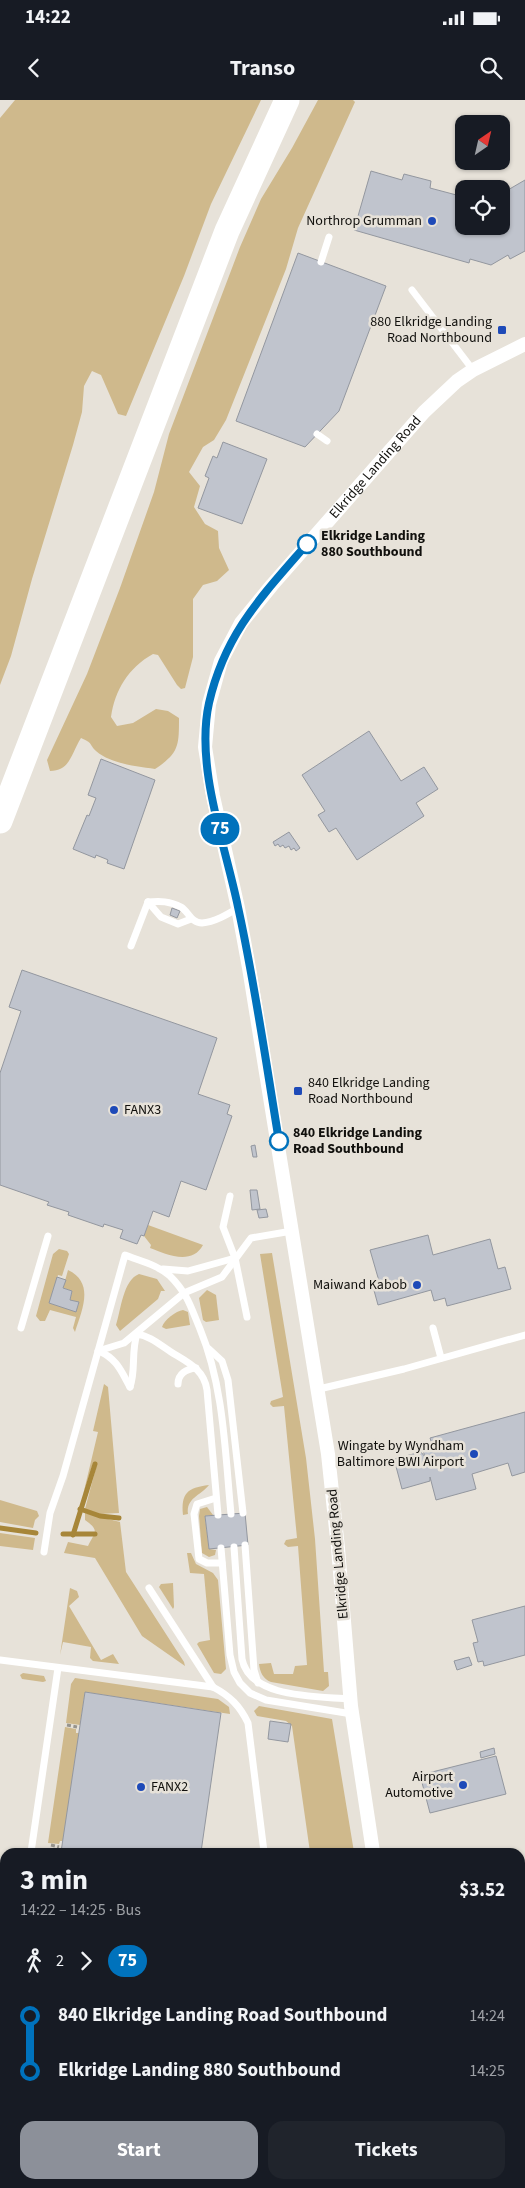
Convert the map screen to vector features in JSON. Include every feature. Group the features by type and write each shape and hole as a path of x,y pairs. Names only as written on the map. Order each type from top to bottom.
{"highway":[{"path":"0,821 227,231 286,100"}],"street":[{"name":"Elkridge Landing Road","path":"372,1848 350,1699 335,1511 319,1389 238,908 213,796 205,747 209,704 222,661 241,623 272,585 424,412 457,381 473,370 525,344"}],"lane":[{"path":"321,262 329,237"},
{"path":"412,290 473,370"},
{"path":"317,434 327,441"},
{"path":"148,902 165,901 183,908 191,919 201,923 220,918 238,908"},
{"path":"148,902 161,917 178,924 191,919"},
{"path":"131,946 148,902"},
{"path":"230,1196 223,1227 235,1258 248,1317"},
{"path":"98,1351 111,1349 137,1334 184,1293 222,1277 251,1238 292,1230"},
{"path":"21,1328 48,1236"},
{"path":"44,1552 50,1513 125,1256 160,1269 188,1271 235,1258"},
{"path":"160,1269 184,1293 194,1311 209,1350 218,1384 231,1514"},
{"path":"433,1328 441,1358"},
{"path":"98,1351 108,1355 119,1366 130,1387 133,1376 133,1345 137,1334"},
{"path":"137,1334 150,1338 196,1368 207,1385 218,1515"},
{"path":"319,1389 525,1335"},
{"path":"209,1350 222,1361 228,1380 243,1513"},
{"path":"178,1384 180,1375 184,1371 196,1368"},
{"path":"216,1498 203,1500 197,1504 194,1514 199,1559 207,1563 222,1563"},
{"path":"246,1546 254,1670 258,1683"},
{"path":"234,1547 242,1659 245,1670 258,1683 275,1690 350,1699"},
{"path":"221,1548 230,1655 234,1672 240,1683 250,1693 266,1700 352,1714"},
{"path":"149,1588 213,1688"},
{"path":"0,1660 213,1688 226,1694 241,1709 248,1723 264,1848"},
{"path":"32,1848 58,1668"}],"path":[{"path":"67,1725 77,1727"},
{"path":"51,1845 58,1847"}],"shaded area":[{"path":"15,100 261,100 211,204 184,276 126,416 118,414 101,375 92,371 84,386 82,412 73,445 32,579 11,656 0,685 0,118"},
{"path":"318,100 353,100 355,102 298,228 286,269 226,420 214,440 203,447 189,472 200,486 194,507 205,524 218,531 219,548 229,570 217,581 203,585 193,599 193,657 185,688 181,689 177,685 158,655 153,654 136,666 130,673 119,689 113,707 111,717 117,726 133,723 156,709 168,711 179,718 179,736 176,748 169,758 155,769 124,764 109,759 96,751 89,742 81,738 66,765 57,770 50,771 47,760 87,674 120,588 154,492 169,434 240,247 261,199"},
{"path":"148,1225 203,1245 192,1255 185,1257 163,1253 150,1248 151,1245 144,1236"},
{"path":"59,1249 67,1251 69,1254 62,1276 58,1275 49,1303 76,1311 79,1303 70,1300 72,1291 63,1288 68,1270 76,1275 84,1290 84,1298 75,1332 73,1328 76,1317 50,1310 45,1321 40,1321 36,1316 53,1254"},
{"path":"272,1253 306,1458 315,1539 324,1672 328,1672 329,1686 323,1691 271,1682 262,1675 259,1664 271,1663 274,1674 293,1674 295,1666 307,1665 298,1546 288,1547 284,1544 286,1540 297,1538 284,1406 273,1407 270,1404 271,1401 283,1397 260,1254"},
{"path":"139,1274 157,1279 165,1291 161,1291 158,1299 120,1331 116,1325 123,1296 129,1282"},
{"path":"207,1290 216,1295 219,1320 206,1322 203,1320 199,1298"},
{"path":"183,1310 188,1312 190,1325 166,1329 162,1327 171,1316"},
{"path":"104,1384 108,1387 119,1513 99,1514 85,1509 97,1464 93,1463 83,1495 98,1432 93,1431"},
{"path":"209,1485 191,1501 188,1514 183,1515 183,1501 187,1493 195,1488"},
{"path":"0,1500 37,1511 39,1516 35,1520 33,1528 0,1522"},
{"path":"207,1507 213,1515 205,1516 209,1549 216,1550 215,1555 209,1557 202,1553 199,1516 200,1509"},
{"path":"85,1513 120,1522 126,1572 185,1666 142,1636 95,1558 64,1553 68,1542 88,1546 95,1530 85,1520"},
{"path":"0,1533 35,1538 33,1550 0,1546"},
{"path":"187,1553 191,1553 196,1564 213,1573 218,1580 226,1669 221,1674 214,1673 197,1644 210,1640 204,1574 190,1573"},
{"path":"173,1583 173,1609 159,1587 161,1584"},
{"path":"70,1588 77,1591 79,1597 69,1606 101,1660 113,1654 119,1664 93,1661 90,1658 91,1647 63,1642 60,1655"},
{"path":"23,1673 44,1676 46,1681 22,1679 20,1675"},
{"path":"75,1678 218,1699 229,1707 230,1714 85,1692 80,1725 66,1723 71,1684"},
{"path":"259,1706 332,1719 353,1848 309,1848 292,1726 286,1721 257,1716 254,1711"},
{"path":"65,1727 76,1729 76,1733 79,1733 63,1841 60,1841 59,1844 48,1843"}],"building":[{"path":"371,171 402,180 404,174 431,181 430,188 455,195 455,235 510,235 510,189 525,180 525,251 510,259 508,255 491,265 470,259 469,263 354,230"},
{"path":"298,253 386,286 339,411 305,447 236,421"},
{"path":"223,442 267,459 242,524 198,508 209,478 205,476 213,456 217,458"},
{"path":"369,731 401,781 424,767 438,789 416,803 424,816 357,860 336,828 329,832 318,815 325,811 302,775"},
{"path":"101,759 155,780 124,869 107,863 108,860 96,855 95,858 73,849 96,798 88,795"},
{"path":"289,832 300,848 296,851 294,848 291,850 289,846 285,848 283,845 280,847 278,844 275,846 273,842"},
{"path":"172,908 180,911 177,918 170,915"},
{"name":"FANX3","path":"22,970 217,1038 198,1094 230,1105 227,1114 232,1116 206,1190 181,1181 169,1217 153,1211 144,1236 141,1235 137,1244 120,1238 123,1230 104,1224 103,1227 68,1215 69,1212 47,1205 49,1202 0,1185 0,1073 21,1011 9,1007"},
{"path":"255,1145 257,1157 253,1157 251,1146"},
{"path":"250,1190 257,1190 260,1209 252,1210"},
{"path":"266,1209 268,1217 259,1218 257,1210"},
{"path":"428,1235 433,1255 490,1239 498,1269 505,1267 511,1289 447,1306 445,1298 434,1301 431,1290 378,1305 372,1283 379,1281 370,1250"},
{"path":"57,1277 66,1280 63,1288 72,1291 70,1300 79,1302 76,1312 49,1303"},
{"name":"Wingate by Wyndham Baltimore BWI Airport","path":"525,1412 525,1472 512,1476 508,1463 472,1474 476,1489 436,1500 430,1477 430,1481 402,1489 394,1459 421,1452 425,1457 422,1447 432,1444 430,1438"},
{"path":"245,1513 248,1545 209,1549 205,1516"},
{"path":"525,1606 525,1655 484,1666 483,1661 478,1662 473,1643 478,1642 472,1620"},
{"path":"469,1657 472,1665 457,1670 454,1661"},
{"name":"FANX2","path":"85,1692 221,1713 202,1848 62,1848"},
{"path":"270,1721 291,1724 288,1742 268,1739"},
{"path":"494,1748 495,1754 481,1758 480,1752"},
{"name":"Airport Automotive","path":"496,1756 506,1794 430,1813 420,1775"}],"waterway":[{"path":"73,1535 95,1464"},
{"path":"80,1509 100,1516 119,1518"},
{"path":"0,1528 36,1533"},
{"path":"63,1534 95,1534"}],"bus line":[{"name":"75","path":"279,1141 253,987 238,908 213,796 205,747 209,704 222,661 241,623 307,544"}],"place":[{"name":"Northrop Grumman","path":"432,221"},
{"name":"880 Elkridge Landing Road Northbound","path":"502,330"},
{"name":"Elkridge Landing 880 Southbound","path":"307,544"},
{"name":"840 Elkridge Landing Road Northbound","path":"298,1091"},
{"name":"FANX3","path":"114,1110"},
{"name":"840 Elkridge Landing Road Southbound","path":"279,1141"},
{"name":"Maiwand Kabob","path":"417,1285"},
{"name":"Wingate by Wyndham Baltimore BWI Airport","path":"474,1454"},
{"name":"Airport Automotive","path":"463,1785"},
{"name":"FANX2","path":"141,1787"}]}
